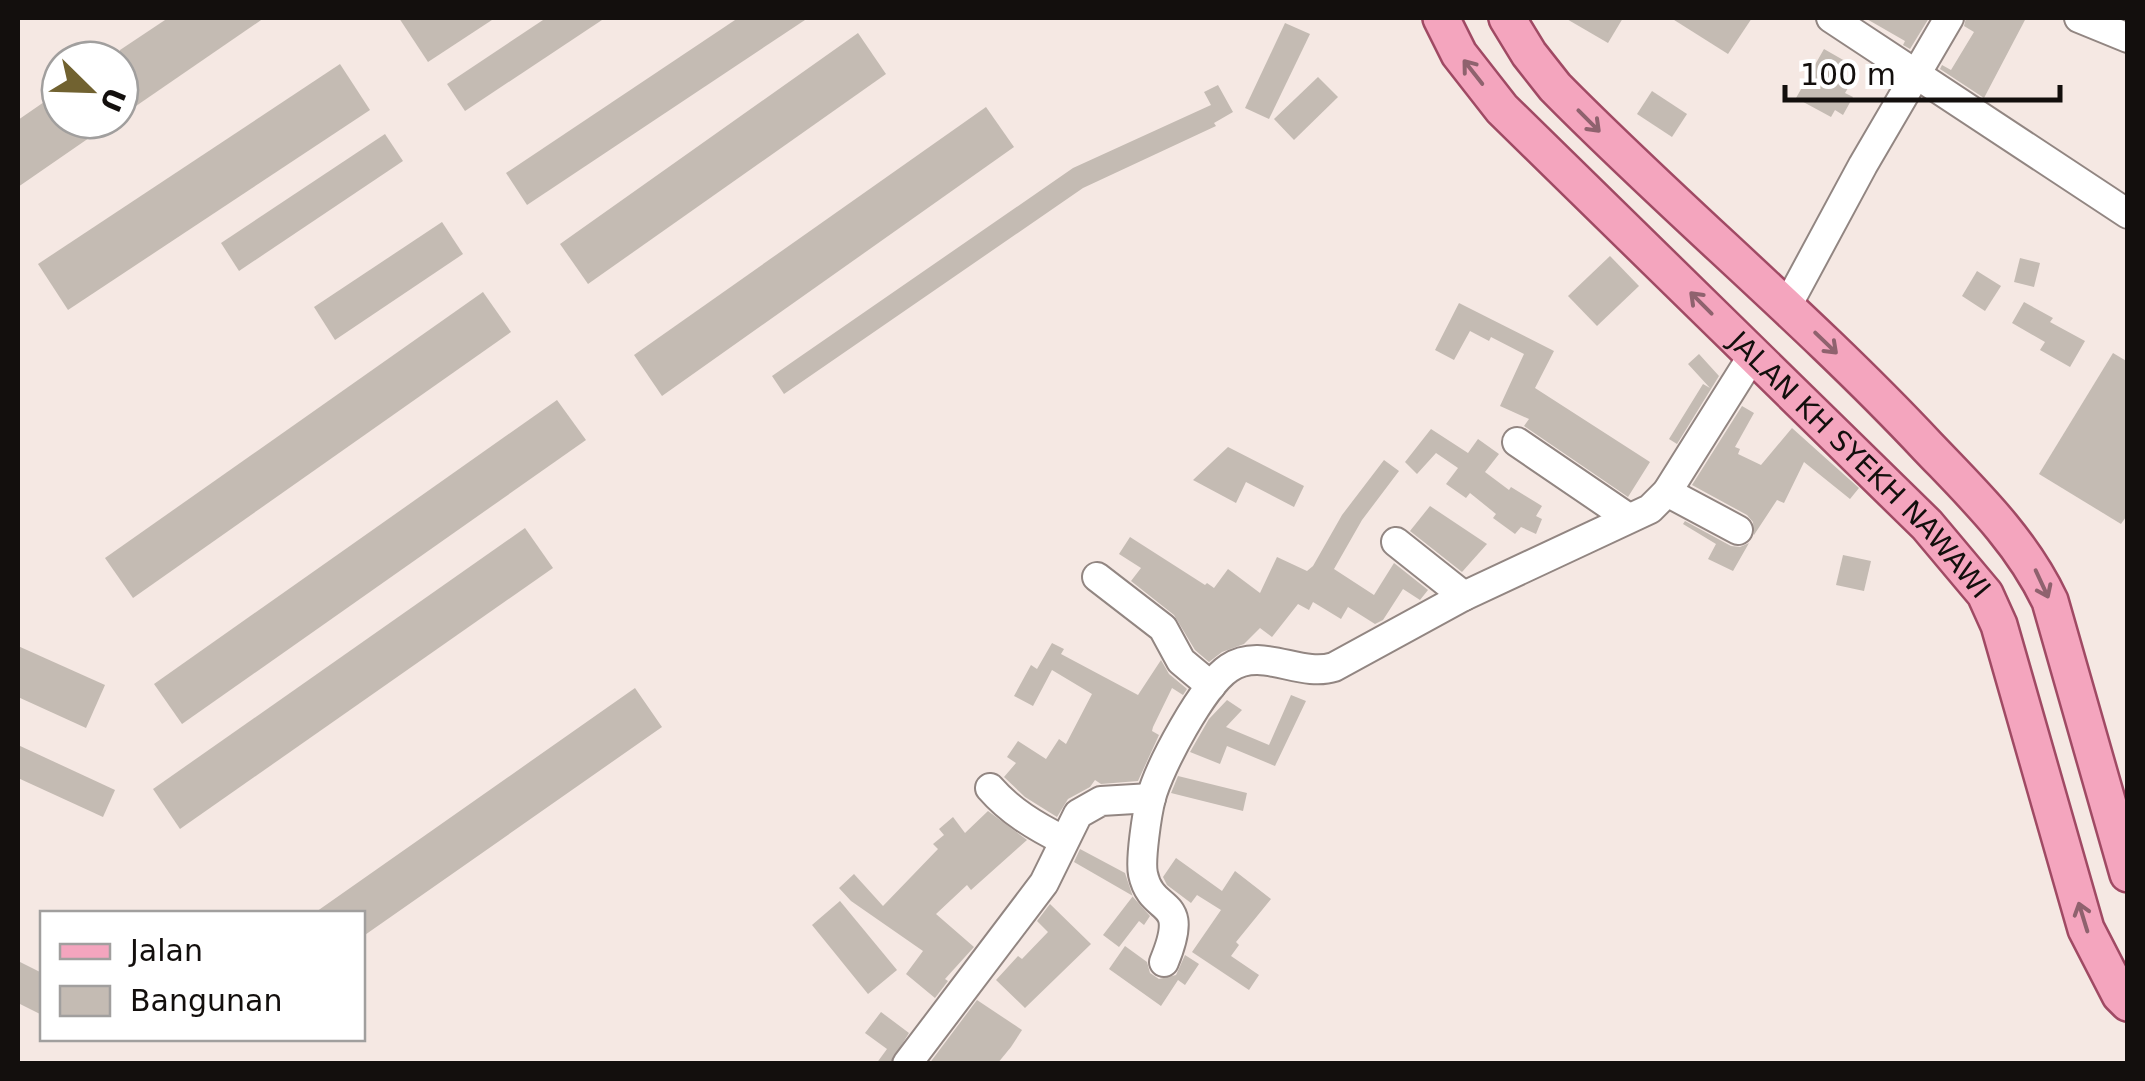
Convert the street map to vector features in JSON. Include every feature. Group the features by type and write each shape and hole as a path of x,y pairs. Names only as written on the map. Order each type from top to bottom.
{"main road":[{"name":"JALAN KH SYEKH NAWAWI","path":"1441,18 1458,54 1502,108 1927,525 1985,594 1999,625 2086,929 2125,996"},
{"name":"JALAN KH SYEKH NAWAWI","path":"1507,18 1555,87 1882,397 2010,534 2034,567 2050,601 2128,874"}],"street":[{"path":"1831,18 2128,214"},
{"path":"1787,306 1949,18"},
{"path":"2079,18 2128,38"},
{"path":"1164,962 1174,938 1174,921 1142,872 1151,798 1211,686 1230,667 1250,660 1320,671 1334,666 1464,596 1650,509 1667,492 1753,355"},
{"path":"1517,442 1627,517"},
{"path":"1667,492 1738,530"},
{"path":"1396,542 1464,596"},
{"path":"1096,577 1163,628 1180,661 1211,686"},
{"path":"990,788 1019,814 1063,840"},
{"path":"907,1064 1044,883 1078,814 1102,800 1151,798"}],"building":[{"path":"168,18 264,18 140,103 140,40 135,40"},
{"path":"399,18 495,18 428,62"},
{"path":"546,18 605,18 465,111 447,84"},
{"path":"738,18 808,18 527,205 506,173"},
{"path":"1565,18 1623,18 1608,43"},
{"path":"1671,18 1752,18 1728,54"},
{"path":"1865,18 1929,18 1910,49 1903,45 1905,41"},
{"path":"1966,18 2026,18 1984,98 1940,69 1942,65 1951,70 1974,32 1964,26"},
{"path":"1285,23 1310,34 1269,119 1245,108"},
{"path":"858,33 886,74 588,284 560,244"},
{"path":"1824,49 1845,61 1837,75 1851,83 1845,93 1853,97 1843,115 1835,110 1831,117 1796,98"},
{"path":"340,64 370,110 68,310 38,264"},
{"path":"1318,77 1338,97 1294,140 1274,119"},
{"path":"1218,85 1233,112 1214,123 1216,126 1083,188 784,394 772,376 1073,168 1211,105 1204,92"},
{"path":"1652,91 1687,114 1672,137 1637,114"},
{"path":"40,105 40,140 86,140 18,187 18,120"},
{"path":"986,107 1014,147 662,396 634,355"},
{"path":"385,134 403,161 239,271 221,243"},
{"path":"442,222 463,254 335,340 314,307"},
{"path":"1610,256 1639,286 1597,326 1568,296"},
{"path":"2020,258 2040,263 2034,287 2014,282"},
{"path":"1977,271 2001,286 1985,311 1962,296"},
{"path":"483,292 511,332 133,598 105,558"},
{"path":"2024,302 2085,341 2070,367 2040,350 2045,342 2012,323"},
{"path":"1459,303 1554,351 1535,388 1650,462 1628,497 1524,426 1529,419 1500,406 1524,354 1470,331 1454,360 1435,350"},
{"path":"2113,353 2128,362 2128,514 2121,524 2039,474"},
{"path":"1699,354 1719,376 1677,444 1669,439 1703,384 1710,388 1688,364"},
{"path":"557,400 586,440 182,724 154,684"},
{"path":"1742,406 1754,413 1735,447 1740,449 1738,454 1761,465 1792,428 1859,488 1850,499 1804,462 1784,503 1777,500 1754,535 1753,522 1747,515 1692,485"},
{"path":"1431,429 1468,453 1478,439 1499,454 1485,472 1509,490 1511,487 1542,506 1536,516 1542,519 1536,534 1521,527 1515,534 1470,493 1466,498 1446,484 1458,468 1436,453 1417,474 1405,462"},
{"path":"1228,447 1304,486 1294,507 1246,482 1236,503 1193,480"},
{"path":"1384,460 1399,471 1362,520 1334,569 1374,595 1394,563 1428,590 1420,600 1403,589 1383,620 1375,624 1348,607 1341,619 1313,602 1309,610 1298,604 1272,637 1260,628 1244,644 1209,662 1195,650 1174,615 1131,581 1141,568 1119,554 1130,537 1205,585 1214,588 1228,569 1260,593 1277,557 1307,571 1313,566 1342,515"},
{"path":"1430,506 1487,544 1462,572 1410,531"},
{"path":"1685,521 1731,546 1749,543 1733,571 1708,559 1716,544 1683,524"},
{"path":"525,528 553,568 180,829 153,789"},
{"path":"1843,555 1871,561 1864,591 1836,585"},
{"path":"1052,643 1064,649 1061,654 1138,695 1161,660 1169,674 1187,689 1183,695 1172,688 1153,727 1152,731 1159,735 1138,781 1101,784 1095,780 1068,799 1057,817 1025,797 1004,777 1016,763 1007,757 1018,741 1046,759 1059,739 1066,744 1092,694 1052,670 1033,706 1014,696 1031,665 1037,669"},
{"path":"18,646 105,685 86,728 18,697"},
{"path":"635,688 662,727 365,935 365,911 317,911"},
{"path":"1291,695 1306,701 1275,766 1227,746 1220,764 1190,752 1209,719 1227,700 1242,710 1226,727 1269,745"},
{"path":"18,745 115,790 103,817 18,778"},
{"path":"1178,776 1247,793 1243,811 1171,793"},
{"path":"988,811 1027,840 971,890 967,885 936,914 974,947 945,979 948,981 935,998 906,974 923,951 851,901 839,888 854,874 883,906 938,849 933,844 944,835 939,829 953,817 965,833"},
{"path":"1080,849 1125,873 1133,896 1074,862"},
{"path":"1176,858 1222,891 1235,871 1271,899 1236,942 1239,945 1231,956 1259,975 1249,990 1192,952 1221,910 1197,895 1191,903 1167,885 1163,877"},
{"path":"1133,896 1150,916 1144,925 1139,921 1119,947 1103,935"},
{"path":"840,901 897,970 868,994 812,925"},
{"path":"1050,904 1091,944 1025,1008 996,980 1048,932 1037,921"},
{"path":"1125,946 1147,962 1150,973 1159,979 1176,975 1185,955 1199,964 1185,985 1178,980 1161,1006 1109,969"},
{"path":"18,961 40,972 40,1014 18,1003"},
{"path":"977,1000 1022,1030 1011,1047 997,1064 929,1064"},
{"path":"881,1012 909,1033 890,1064 876,1064 887,1049 865,1033"}]}
